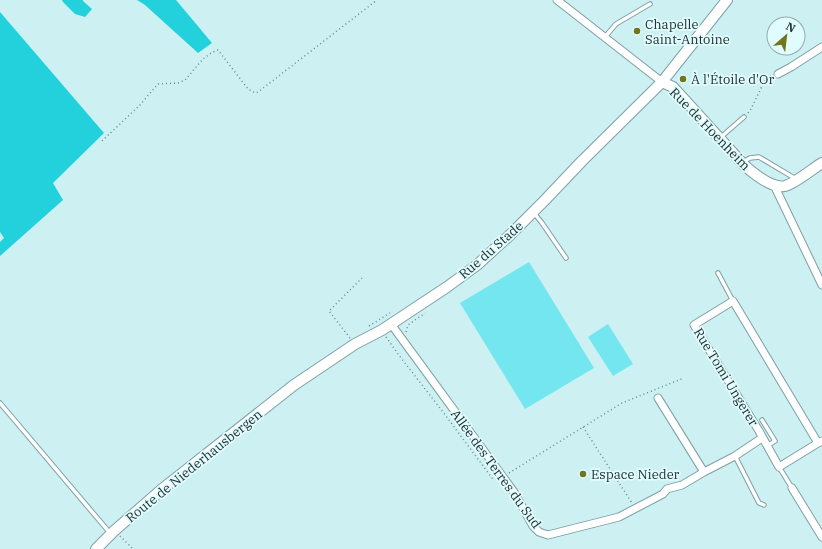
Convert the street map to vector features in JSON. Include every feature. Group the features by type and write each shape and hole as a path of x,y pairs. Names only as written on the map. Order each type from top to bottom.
{"street":[{"path":"557,0 662,82"},
{"name":"Rue du Stade","path":"294,385 379,326 391,324 477,265 510,235 662,82 727,0"},
{"path":"778,74 822,47"},
{"name":"Rue de Hoenheim","path":"662,82 673,87 753,173 774,185"},
{"path":"774,185 784,186 822,163"},
{"path":"774,185 822,286"},
{"path":"733,301 820,442 780,467"},
{"name":"Rue Tomi Ungerer","path":"733,301 694,325 780,467"},
{"name":"Allée des Terres du Sud","path":"391,324 514,492 533,526 539,532 548,535 619,517 664,494 666,489 682,485 735,456 762,438"},
{"name":"Route de Niederhausbergen","path":"96,549 112,532 161,490 294,385"},
{"path":"658,398 704,472"},
{"path":"792,488 822,537"}],"lane":[{"path":"605,37 616,24 650,4"},
{"path":"720,138 744,117"},
{"path":"742,162 750,158 759,157 796,180"},
{"path":"533,212 566,258"},
{"path":"718,273 733,301"},
{"path":"0,403 112,532"},
{"path":"762,420 775,441 767,446"},
{"path":"735,456 759,503 764,505"},
{"name":"Rue Tomi Ungerer","path":"780,467 792,488"}],"path":[{"path":"102,141 139,106 158,84 178,84 185,80 203,59 211,53 218,50 248,89 258,92 377,0"},
{"path":"750,111 766,78 778,74"},
{"path":"355,344 329,311 362,278"},
{"path":"405,334 408,325 428,310"},
{"path":"379,326 398,354 492,478 496,480 499,480 622,403 684,378"},
{"path":"583,427 635,508"},
{"path":"112,532 133,549"}],"shaded area":[{"path":"62,0 83,0 92,9 85,17 75,14"},
{"path":"137,0 176,0 212,43 198,53 145,5"},
{"path":"0,12 104,133 53,183 63,200 0,256 0,242 4,238 0,232"},
{"path":"529,262 594,368 525,409 460,303"},
{"path":"608,324 633,364 613,376 588,337"}],"place":[{"name":"Chapelle Saint-Antoine","path":"637,31"},
{"name":"À l'Étoile d'Or","path":"683,79"},
{"name":"Espace Nieder","path":"583,474"}]}
